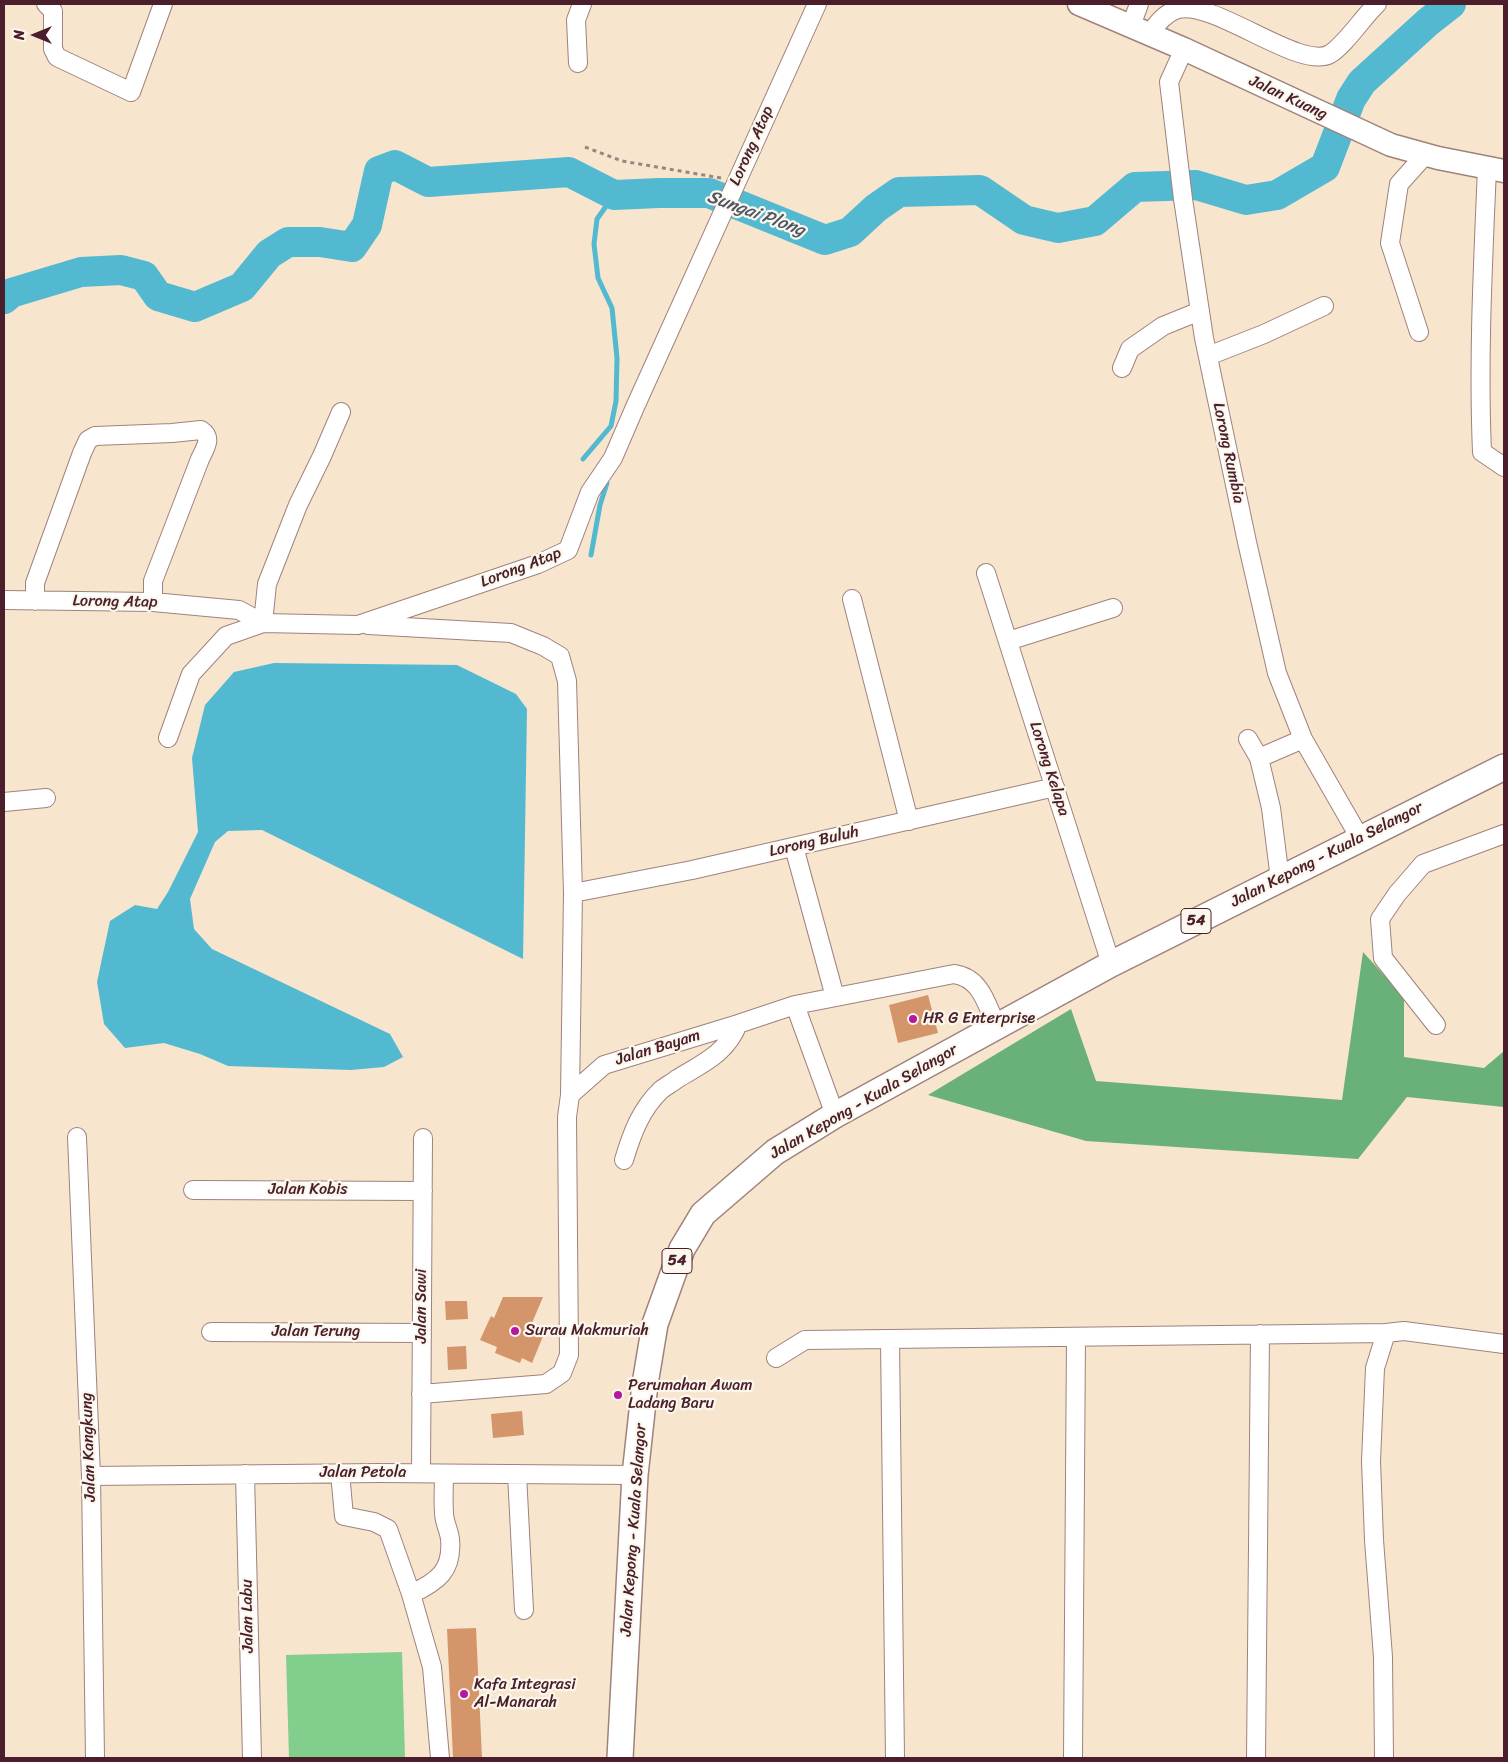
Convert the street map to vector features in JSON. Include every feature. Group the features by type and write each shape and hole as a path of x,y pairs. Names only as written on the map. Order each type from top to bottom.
{"highway":[{"name":"Jalan Kepong - Kuala Selangor","path":"620,1758 635,1475 645,1384 655,1324 682,1249 702,1214 775,1152 835,1115 996,1025 1111,964 1504,767"}],"main road":[{"name":"Jalan Kuang","path":"1080,4 1184,49 1391,145 1425,155 1496,170"}],"street":[{"path":"46,4 53,11 53,49 57,57 130,92 164,4"},
{"path":"578,63 576,20 582,4"},
{"name":"Lorong Atap","path":"4,600 153,602 239,610 263,623 358,625 538,564 568,550 590,492 614,458 734,185 817,4"},
{"path":"1139,4 1140,30 1158,22 1167,14 1179,9 1192,8 1214,15 1298,52 1320,57 1329,54 1343,42 1377,4"},
{"name":"Lorong Rumbia","path":"1184,49 1169,82 1183,199 1208,356 1277,673 1303,739 1361,840"},
{"path":"1419,332 1390,243 1399,184 1425,155"},
{"path":"1496,170 1482,282 1480,418 1482,452 1504,467"},
{"path":"1208,356 1264,334 1324,306"},
{"path":"1122,368 1130,349 1163,326 1200,311"},
{"path":"168,738 191,674 226,636 263,623 267,584 298,505 342,412"},
{"path":"35,601 35,583 88,440 96,436 108,434 172,433 201,430 207,435 208,440 153,581 153,602"},
{"name":"Lorong Kelapa","path":"986,574 1111,964"},
{"path":"852,598 908,821"},
{"path":"1008,642 1113,608"},
{"path":"358,625 511,633 543,646 560,656 567,681 574,893 570,1095 567,1117 569,1355 562,1372 546,1384 422,1394"},
{"path":"1248,739 1259,758 1271,808 1280,879"},
{"path":"1259,758 1303,739"},
{"name":"Lorong Buluh","path":"574,893 630,883 794,847 1054,787"},
{"path":"4,802 46,798"},
{"path":"1436,1025 1383,958 1380,919 1397,894 1423,864 1504,834"},
{"path":"794,847 835,997"},
{"name":"Jalan Bayam","path":"570,1095 604,1065 795,1005 954,974 965,976 972,980 979,989 996,1025"},
{"path":"795,1005 835,1115"},
{"path":"624,1160 632,1134 644,1108 662,1089 713,1058 729,1042 738,1024"},
{"name":"Jalan Kangkung","path":"77,1136 90,1476 95,1758"},
{"name":"Jalan Sawi","path":"421,1473 422,1138"},
{"name":"Jalan Kobis","path":"193,1190 422,1191"},
{"path":"776,1358 805,1340 1386,1333 1404,1331 1504,1344"},
{"name":"Jalan Terung","path":"211,1332 422,1333"},
{"path":"1384,1758 1383,1657 1374,1540 1371,1461 1375,1368 1386,1333"},
{"path":"1256,1758 1260,1334"},
{"path":"1073,1758 1076,1337"},
{"path":"890,1340 894,1758"},
{"path":"340,1473 344,1516 374,1522 388,1530 411,1594 432,1667 440,1758"},
{"name":"Jalan Petola","path":"90,1476 340,1473 635,1475"},
{"name":"Jalan Labu","path":"245,1474 252,1758"},
{"path":"411,1594 424,1588 444,1573 449,1563 450,1539 444,1514 444,1474"},
{"path":"517,1474 524,1610"}],"path":[{"path":"585,148 622,161 734,185"}],"green space":[{"path":"1363,952 1404,997 1404,1057 1484,1068 1504,1051 1504,1107 1407,1097 1358,1159 1086,1141 928,1095 1071,1009 1096,1081 1342,1100"},
{"path":"402,1652 405,1758 289,1758 286,1655"}],"water":[{"path":"274,663 457,665 516,694 527,709 523,959 262,830 228,831 215,842 190,899 194,929 212,949 390,1034 403,1057 384,1067 351,1070 228,1066 200,1054 164,1043 125,1048 104,1024 97,982 110,921 135,905 157,909 168,892 198,832 192,758 205,705 234,672"}],"building":[{"name":"HR G Enterprise","path":"928,995 938,1033 898,1043 889,1005"},
{"name":"Surau Makmuriah","path":"503,1297 543,1297 532,1323 546,1329 532,1363 522,1358 520,1363 495,1353 497,1347 480,1340 491,1316 494,1318"},
{"path":"445,1301 467,1301 468,1319 446,1320"},
{"path":"466,1346 467,1369 448,1370 447,1347"},
{"path":"522,1411 524,1435 493,1438 491,1414"},
{"name":"Kafa Integrasi Al-Manarah","path":"476,1628 482,1758 453,1758 447,1629"}],"waterway":[{"name":"Sungai Plong","path":"4,299 11,293 81,272 121,270 144,276 158,296 195,307 242,287 269,254 288,242 320,242 352,247 367,225 379,171 395,165 428,182 569,172 614,195 709,193 825,240 850,232 876,208 899,192 980,190 1024,220 1058,228 1095,221 1135,187 1196,185 1246,200 1277,195 1325,167 1351,99 1362,82 1428,22 1451,4"},
{"path":"583,459 611,426 616,401 617,358 612,308 598,278 594,244 597,219 614,195"},
{"path":"591,555 600,505 607,483 603,479"}],"place":[{"name":"HR G Enterprise","path":"913,1019"},
{"name":"Surau Makmuriah","path":"515,1331"},
{"name":"Perumahan Awam Ladang Baru","path":"618,1395"},
{"name":"Kafa Integrasi Al-Manarah","path":"464,1694"}]}
